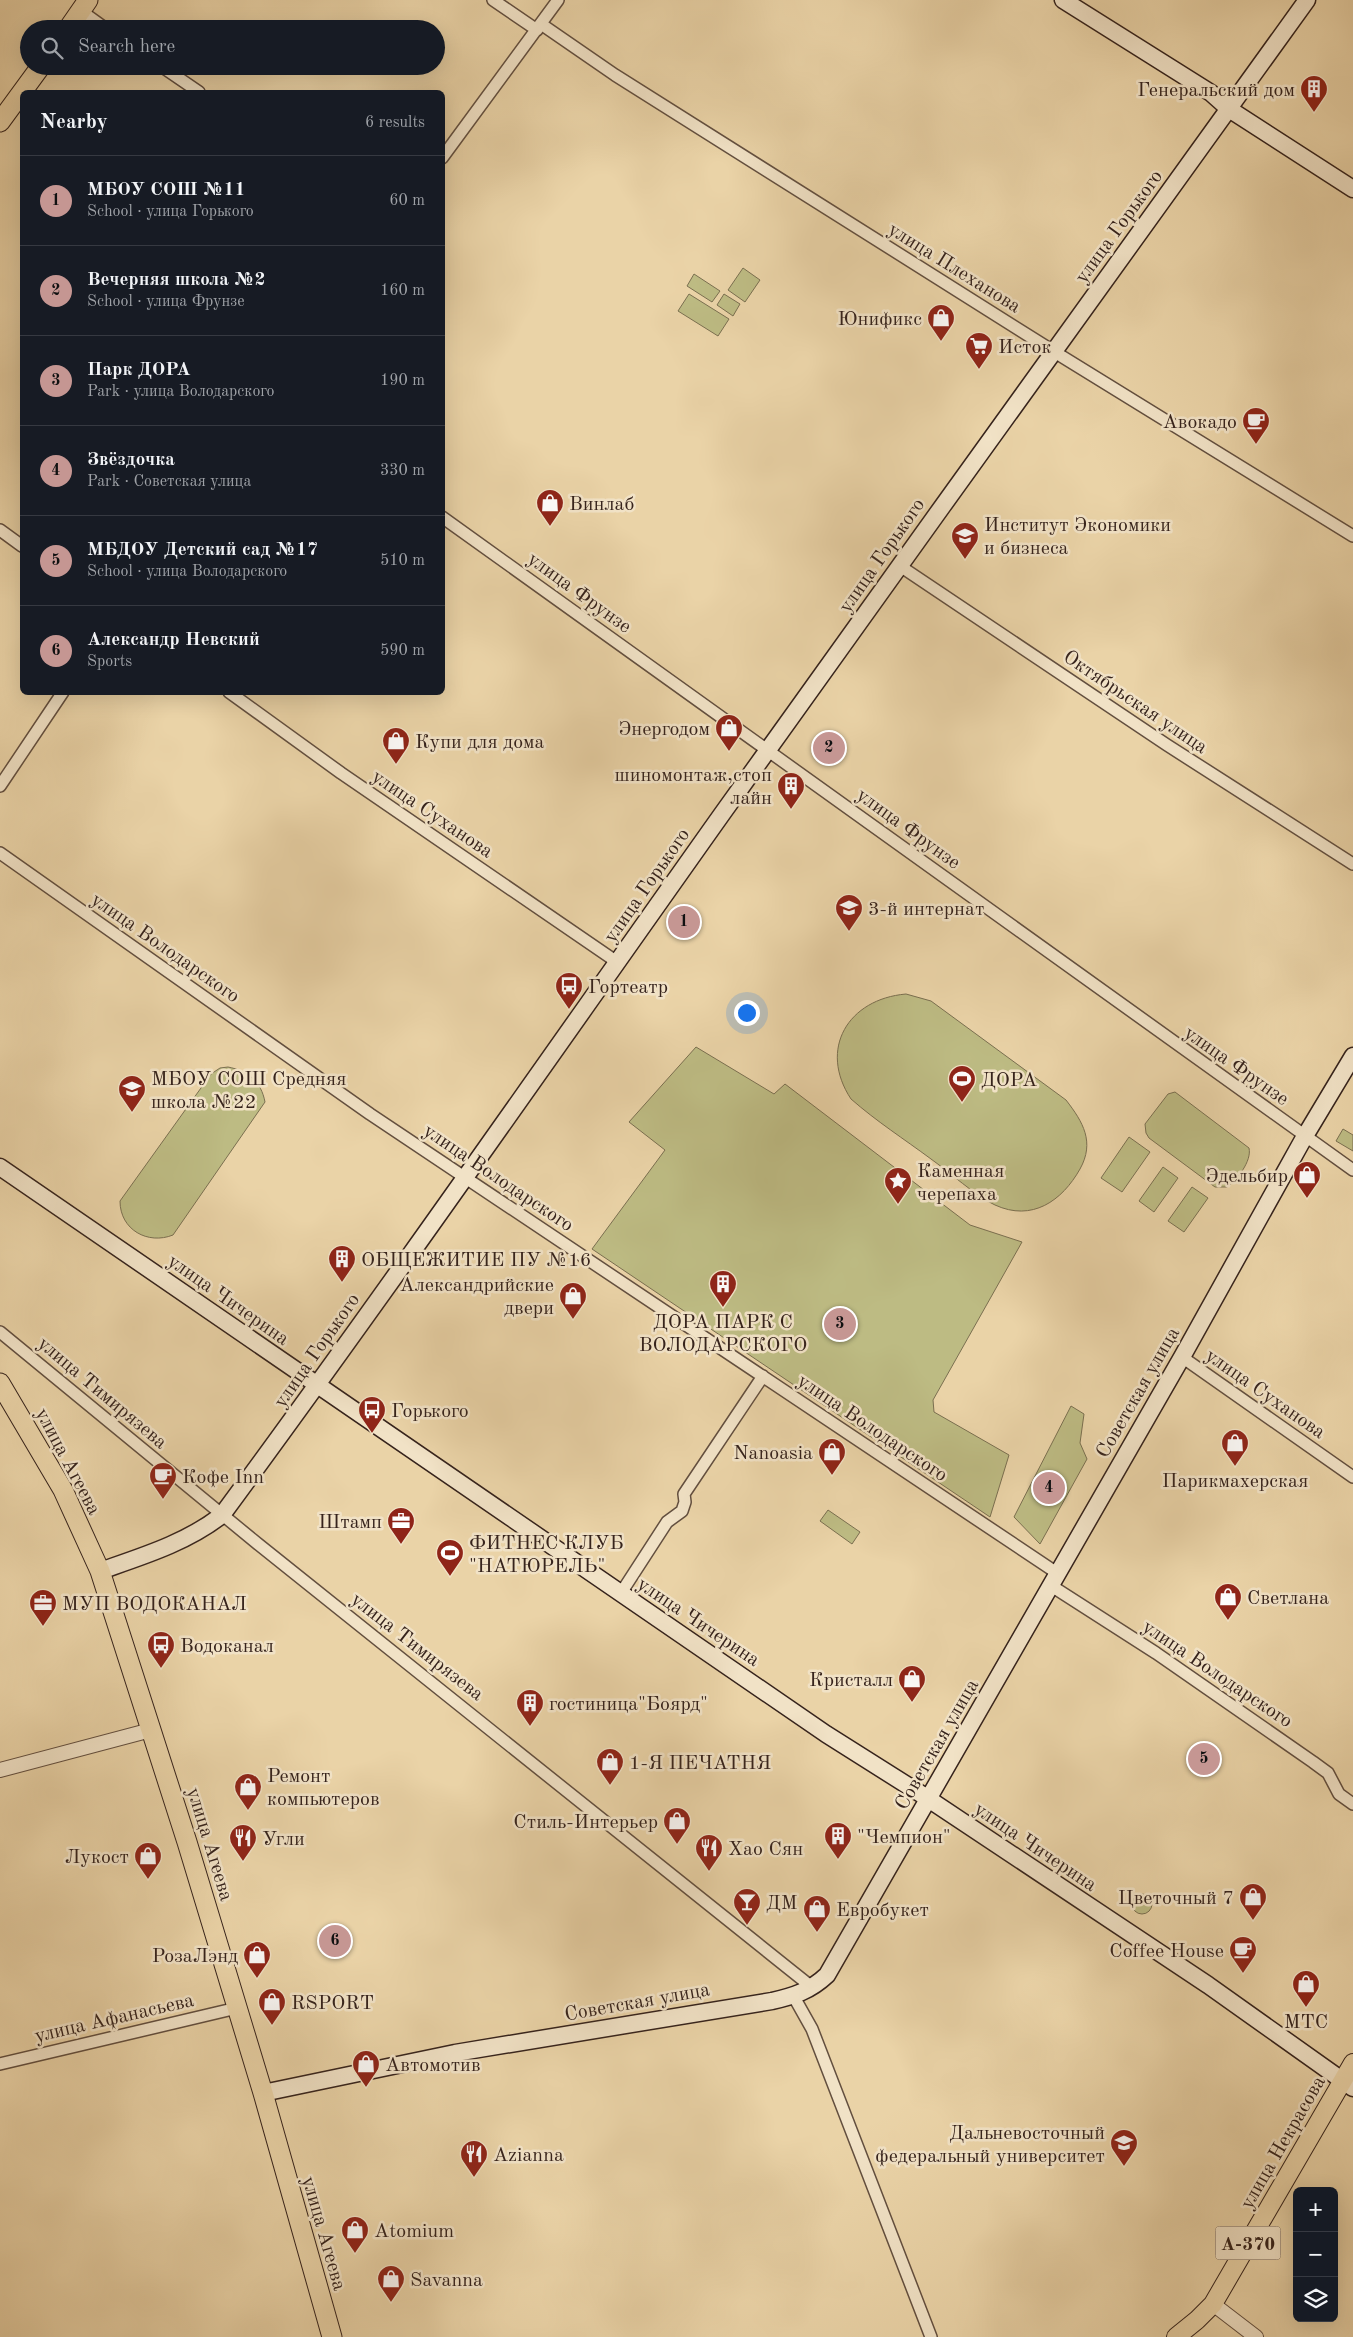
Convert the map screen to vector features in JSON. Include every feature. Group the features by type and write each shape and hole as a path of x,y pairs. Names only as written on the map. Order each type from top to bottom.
{"highway":[{"path":"74,20 84,6"},
{"path":"23,90 34,75"},
{"path":"0,122 20,94"},
{"name":"улица Агеева","path":"2,1391 63,1490 100,1571 263,2093 332,2337"}],"main road":[{"path":"1063,0 1211,93 1229,109 1353,188"},
{"name":"улица Горького","path":"100,1571 168,1546 206,1527 222,1515 318,1385 464,1176 768,749 1307,0"},
{"name":"Советская улица","path":"263,2093 455,2053 794,1996 813,1988 827,1975 1182,1357 1305,1136 1353,1056"},
{"name":"улица Чичерина","path":"0,1167 826,1734 928,1799 1208,1985 1348,2084"},
{"name":"улица Некрасова","path":"1176,2337 1213,2304 1348,2084 1353,2064"}],"street":[{"name":"улица Плеханова","path":"493,0 539,27 1053,351 1353,536"},
{"path":"445,154 558,0"},
{"path":"84,6 97,20"},
{"path":"174,75 197,90"},
{"name":"улица Фрунзе","path":"445,519 1353,1170"},
{"path":"0,530 20,545"},
{"name":"Октябрьская улица","path":"900,566 1182,755 1353,864"},
{"path":"0,786 61,695"},
{"name":"улица Суханова","path":"232,695 341,773 617,962"},
{"name":"улица Володарского","path":"0,854 370,1114 763,1376 1054,1579 1320,1767 1332,1779 1339,1794 1353,1804"},
{"name":"улица Тимирязева","path":"0,1332 222,1515 813,1988"},
{"name":"улица Суханова","path":"1182,1357 1353,1478"},
{"path":"621,1593 667,1522 682,1511 686,1502 684,1494 763,1376"},
{"path":"0,1770 151,1730"},
{"path":"794,1996 812,2030 931,2337"},
{"name":"улица Афанасьева","path":"0,2064 237,2008"},
{"path":"1213,2304 1256,2337"}],"shaded area":[{"path":"743,268 760,280 745,302 728,290"},
{"path":"694,274 720,291 712,302 687,286"},
{"path":"689,294 729,319 718,336 678,311"},
{"path":"724,294 740,304 733,316 717,305"},
{"name":"ДОРА","path":"906,994 931,1001 1066,1100 1072,1108 1082,1124 1087,1141 1087,1150 1080,1169 1073,1180 1055,1199 1033,1210 1009,1210 995,1205 971,1190 851,1099 842,1080 838,1062 839,1045 844,1030 854,1016 868,1005 886,998"},
{"path":"696,1047 774,1094 785,1084 970,1225 1022,1242 933,1400 934,1412 1009,1455 990,1517 592,1249 665,1150 629,1122"},
{"path":"228,1067 242,1071 252,1078 260,1088 265,1102 173,1235 164,1238 154,1238 137,1233 125,1220 121,1211 120,1201 211,1074 220,1068"},
{"path":"1175,1092 1249,1148 1248,1159 1243,1170 1227,1187 1215,1187 1149,1138 1146,1133 1145,1124 1168,1094"},
{"path":"1343,1129 1353,1135 1353,1151 1336,1141"},
{"path":"1129,1137 1150,1152 1122,1192 1101,1178"},
{"path":"1163,1167 1178,1178 1154,1212 1139,1201"},
{"path":"1192,1187 1208,1198 1184,1232 1168,1221"},
{"path":"1071,1406 1084,1414 1080,1443 1087,1459 1040,1544 1014,1517"},
{"path":"828,1510 860,1532 852,1544 820,1521"},
{"path":"1142,1894 1149,1897 1152,1904 1149,1911 1142,1914 1135,1911 1132,1904 1135,1897"}],"place":[{"name":"Генеральский дом","path":"1314,113"},
{"name":"Юнификс","path":"941,342"},
{"name":"Исток","path":"979,370"},
{"name":"Авокадо","path":"1256,445"},
{"name":"Винлаб","path":"550,527"},
{"name":"Институт Экономики и бизнеса","path":"965,560"},
{"name":"Вечерняя школа №2","path":"829,748"},
{"name":"Энергодом","path":"729,752"},
{"name":"Купи для дома","path":"396,765"},
{"name":"шиномонтаж,стоп лайн","path":"791,810"},
{"name":"МБОУ СОШ №11","path":"684,922"},
{"name":"3-й интернат","path":"849,932"},
{"name":"Гортеатр","path":"569,1010"},
{"name":"ДОРА","path":"962,1103"},
{"name":"МБОУ СОШ Средняя школа №22","path":"132,1113"},
{"name":"Эдельбир","path":"1307,1199"},
{"name":"Каменная черепаха","path":"898,1205"},
{"name":"ОБЩЕЖИТИЕ ПУ №16","path":"342,1283"},
{"name":"ДОРА ПАРК С ВОЛОДАРСКОГО","path":"723,1308"},
{"name":"Александрийские двери","path":"573,1320"},
{"name":"Парк ДОРА","path":"840,1324"},
{"name":"Горького","path":"372,1434"},
{"name":"Парикмахерская","path":"1235,1467"},
{"name":"Nanoasia","path":"832,1476"},
{"name":"Звёздочка","path":"1049,1488"},
{"name":"Кофе Inn","path":"163,1500"},
{"name":"Штамп","path":"401,1545"},
{"name":"ФИТНЕС КЛУБ \"НАТЮРЕЛЬ\"","path":"450,1577"},
{"name":"Светлана","path":"1228,1621"},
{"name":"МУП ВОДОКАНАЛ","path":"43,1627"},
{"name":"Водоканал","path":"161,1669"},
{"name":"Кристалл","path":"912,1703"},
{"name":"гостиница\"Боярд\"","path":"530,1727"},
{"name":"МБДОУ Детский сад №17","path":"1204,1759"},
{"name":"1-Я ПЕЧАТНЯ","path":"610,1786"},
{"name":"Ремонт компьютеров","path":"248,1811"},
{"name":"Стиль-Интерьер","path":"677,1845"},
{"name":"\"Чемпион\"","path":"838,1860"},
{"name":"Угли","path":"243,1862"},
{"name":"Хао Сян","path":"709,1872"},
{"name":"Лукост","path":"148,1880"},
{"name":"Цветочный 7","path":"1253,1921"},
{"name":"ДМ","path":"747,1926"},
{"name":"Евробукет","path":"817,1933"},
{"name":"Александр Невский","path":"335,1941"},
{"name":"Coffee House","path":"1243,1974"},
{"name":"РозаЛэнд","path":"257,1979"},
{"name":"МТС","path":"1306,2008"},
{"name":"RSPORT","path":"272,2026"},
{"name":"Автомотив","path":"366,2088"},
{"name":"Дальневосточный федеральный университет","path":"1124,2167"},
{"name":"Azianna","path":"474,2178"},
{"name":"Atomium","path":"355,2254"},
{"name":"Savanna","path":"391,2303"}]}
